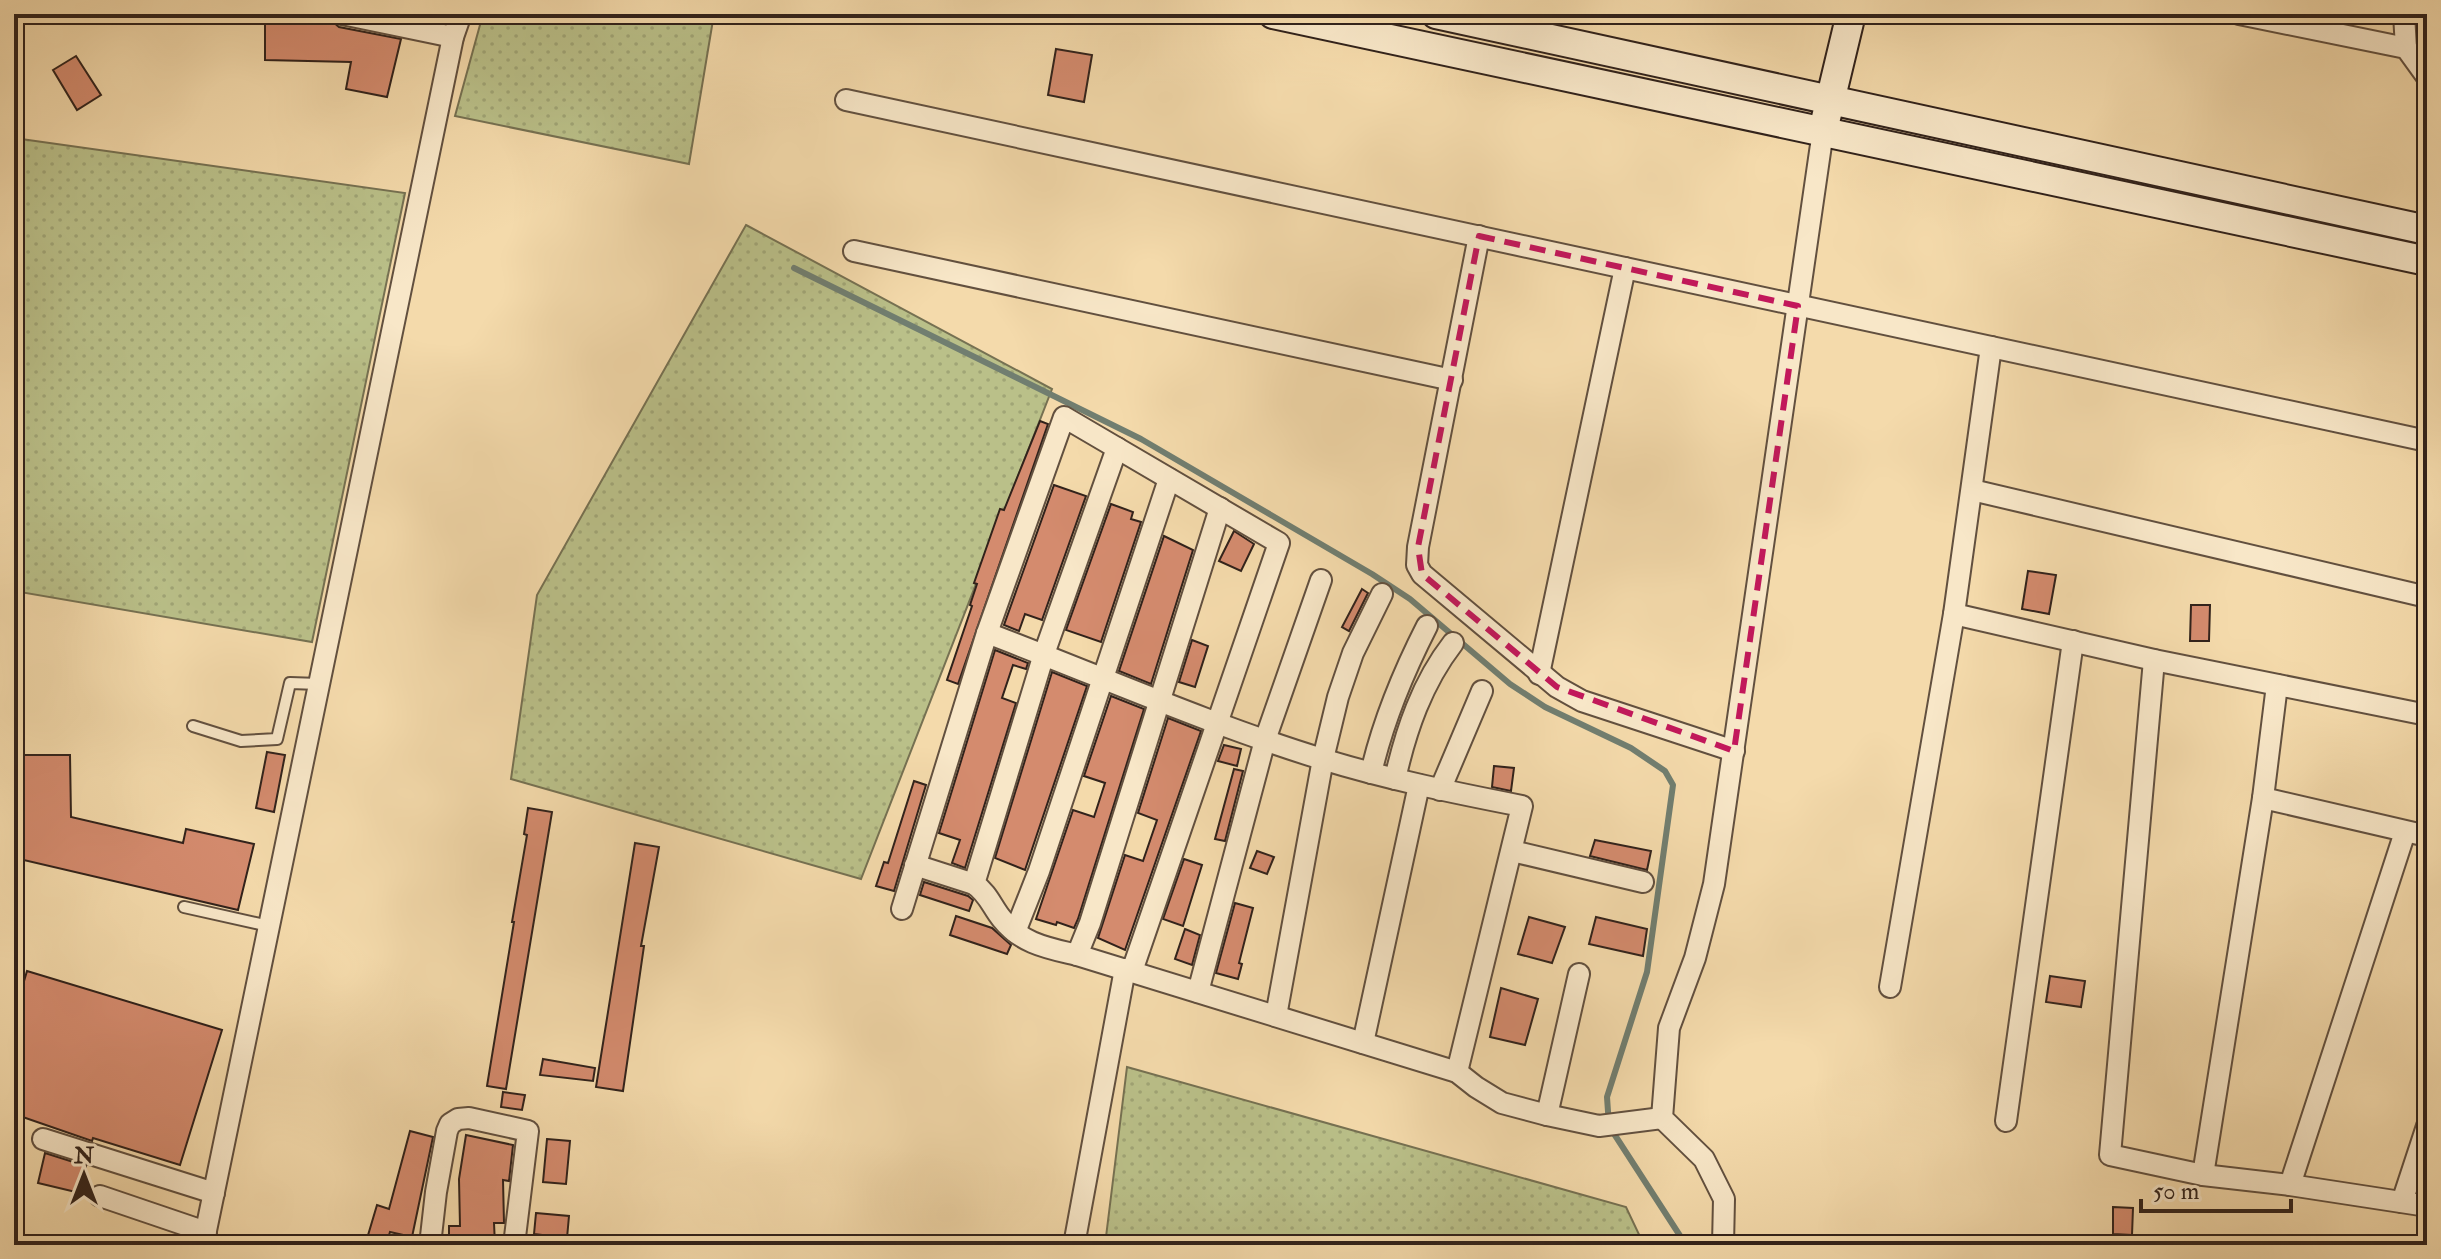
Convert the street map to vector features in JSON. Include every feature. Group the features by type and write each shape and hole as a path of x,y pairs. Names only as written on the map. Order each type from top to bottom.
{"street":[{"path":"100,1196 204,1238 453,37 461,14"},
{"path":"1273,14 1366,24 1823,131 2427,261"},
{"path":"1436,14 2427,230"},
{"path":"1662,1118 1669,1028 1695,958 1714,884 1823,131 1851,14"},
{"path":"2239,14 2406,48"},
{"path":"2404,14 2406,48 2427,77"},
{"path":"353,15 453,37"},
{"path":"846,100 2427,441"},
{"path":"1479,236 1417,565 1422,574 1539,674 1582,701 1734,751"},
{"path":"854,251 1452,380"},
{"path":"1539,674 1625,268"},
{"path":"1890,987 1954,614 1991,347"},
{"path":"902,909 987,633 1064,417 1279,543 1128,970 1074,1245"},
{"path":"974,884 1044,654 1117,448"},
{"path":"1015,932 1039,871 1169,479"},
{"path":"1972,490 2427,597"},
{"path":"1077,955 1090,923 1220,508"},
{"path":"1198,992 1265,740 1321,580"},
{"path":"1276,1016 1323,759 1345,673 1382,594"},
{"path":"1954,614 2154,660 2427,715"},
{"path":"1371,773 1378,741 1406,667 1427,626"},
{"path":"987,633 1216,722 1323,759 1440,790 1522,806 1457,1072"},
{"path":"2006,1121 2073,641"},
{"path":"1395,779 1409,725 1421,696 1437,664 1453,643"},
{"path":"2154,660 2110,1155 2203,1175 2427,1206"},
{"path":"2203,1175 2263,798 2277,685"},
{"path":"1440,790 1482,691"},
{"path":"1363,1043 1419,785"},
{"path":"2263,798 2427,836"},
{"path":"2290,1185 2405,832"},
{"path":"1512,851 1643,882"},
{"path":"915,865 974,884 983,890 1002,919 1032,944 1128,970 1457,1072 1502,1103 1547,1115 1609,1125 1662,1118"},
{"path":"1547,1115 1579,974"},
{"path":"430,1245 447,1131 450,1124 463,1118 528,1131 514,1245"},
{"path":"1662,1118 1704,1159 1724,1199 1723,1245"},
{"path":"2402,1202 2427,1126"},
{"path":"43,1139 214,1193"}],"lane":[{"path":"193,726 241,741 277,739 290,683 319,684"},
{"path":"184,907 269,926"}],"highlighted area":[{"path":"1479,236 1798,306 1734,751 1557,687 1422,574 1418,547"}],"green space":[{"path":"483,14 714,14 689,164 455,116"},
{"path":"14,138 405,193 312,642 14,591"},
{"path":"746,225 1052,389 861,879 511,779 537,595"},
{"path":"1127,1067 1626,1207 1644,1245 1105,1245"}],"building":[{"path":"265,18 332,21 339,27 401,39 387,97 346,89 351,62 265,60"},
{"path":"1056,49 1092,55 1084,102 1048,95"},
{"path":"76,56 101,95 77,110 53,70"},
{"path":"1040,421 1048,424 958,684 947,680 972,606 977,584 974,583 1000,509 1004,510"},
{"path":"1054,485 1086,496 1042,620 1025,614 1019,631 1004,625"},
{"path":"1111,504 1133,512 1131,519 1141,522 1101,642 1066,630"},
{"path":"1234,531 1254,544 1241,571 1219,561"},
{"path":"1164,536 1193,550 1151,684 1119,671"},
{"path":"2028,571 2056,575 2049,614 2022,609"},
{"path":"1362,589 1368,593 1349,631 1342,627"},
{"path":"2191,605 2210,605 2209,641 2190,641"},
{"path":"1192,640 1208,646 1195,687 1179,682"},
{"path":"995,650 1028,663 1026,669 1013,665 1002,698 1016,703 965,868 952,863 960,840 939,833"},
{"path":"1052,672 1087,686 1025,870 995,858"},
{"path":"1111,696 1144,709 1078,919 1074,928 1057,922 1056,925 1036,919 1073,810 1094,817 1105,783 1084,776"},
{"path":"1168,718 1201,731 1125,950 1098,938 1125,855 1143,861 1157,820 1138,813"},
{"path":"1224,745 1241,749 1237,766 1218,761"},
{"path":"267,752 285,755 274,812 256,808"},
{"path":"14,755 70,755 71,817 183,843 186,829 254,844 238,910 15,858"},
{"path":"1494,766 1514,768 1511,791 1492,787"},
{"path":"1234,769 1243,771 1225,841 1215,839"},
{"path":"914,781 926,785 894,891 876,886 884,862 888,863"},
{"path":"528,808 552,812 506,1089 487,1086 527,835 524,834"},
{"path":"1595,840 1651,851 1647,870 1590,856"},
{"path":"635,843 659,847 641,946 644,946 623,1091 596,1087"},
{"path":"1257,851 1274,857 1267,874 1250,868"},
{"path":"1184,859 1202,865 1183,926 1163,919"},
{"path":"924,882 968,896 973,900 969,911 920,895"},
{"path":"1235,903 1253,908 1238,979 1216,973"},
{"path":"956,916 992,928 1011,945 1007,954 950,935"},
{"path":"1529,917 1565,927 1552,963 1518,954"},
{"path":"1596,917 1647,929 1643,956 1589,944"},
{"path":"1185,929 1200,935 1192,965 1175,959"},
{"path":"27,971 222,1030 180,1165 93,1138 92,1141 14,1114 14,1015"},
{"path":"2050,976 2085,981 2081,1007 2046,1002"},
{"path":"1501,988 1538,999 1525,1045 1490,1037"},
{"path":"543,1059 595,1068 593,1081 540,1075"},
{"path":"503,1092 525,1095 522,1110 501,1107"},
{"path":"410,1131 433,1137 412,1237 390,1232 386,1245 366,1242 377,1205 389,1209"},
{"path":"466,1135 513,1145 509,1181 503,1180 504,1223 494,1223 495,1245 449,1245 449,1226 460,1226 459,1179"},
{"path":"547,1139 570,1141 566,1184 543,1182"},
{"path":"45,1153 86,1166 80,1193 38,1183"},
{"path":"2113,1207 2133,1208 2132,1235 2113,1234"},
{"path":"536,1213 569,1216 567,1238 534,1234"}],"waterway":[{"path":"794,268 1141,439 1410,599 1510,684 1545,707 1631,748 1665,771 1673,785 1647,972 1607,1097 1609,1126 1686,1245"}]}
